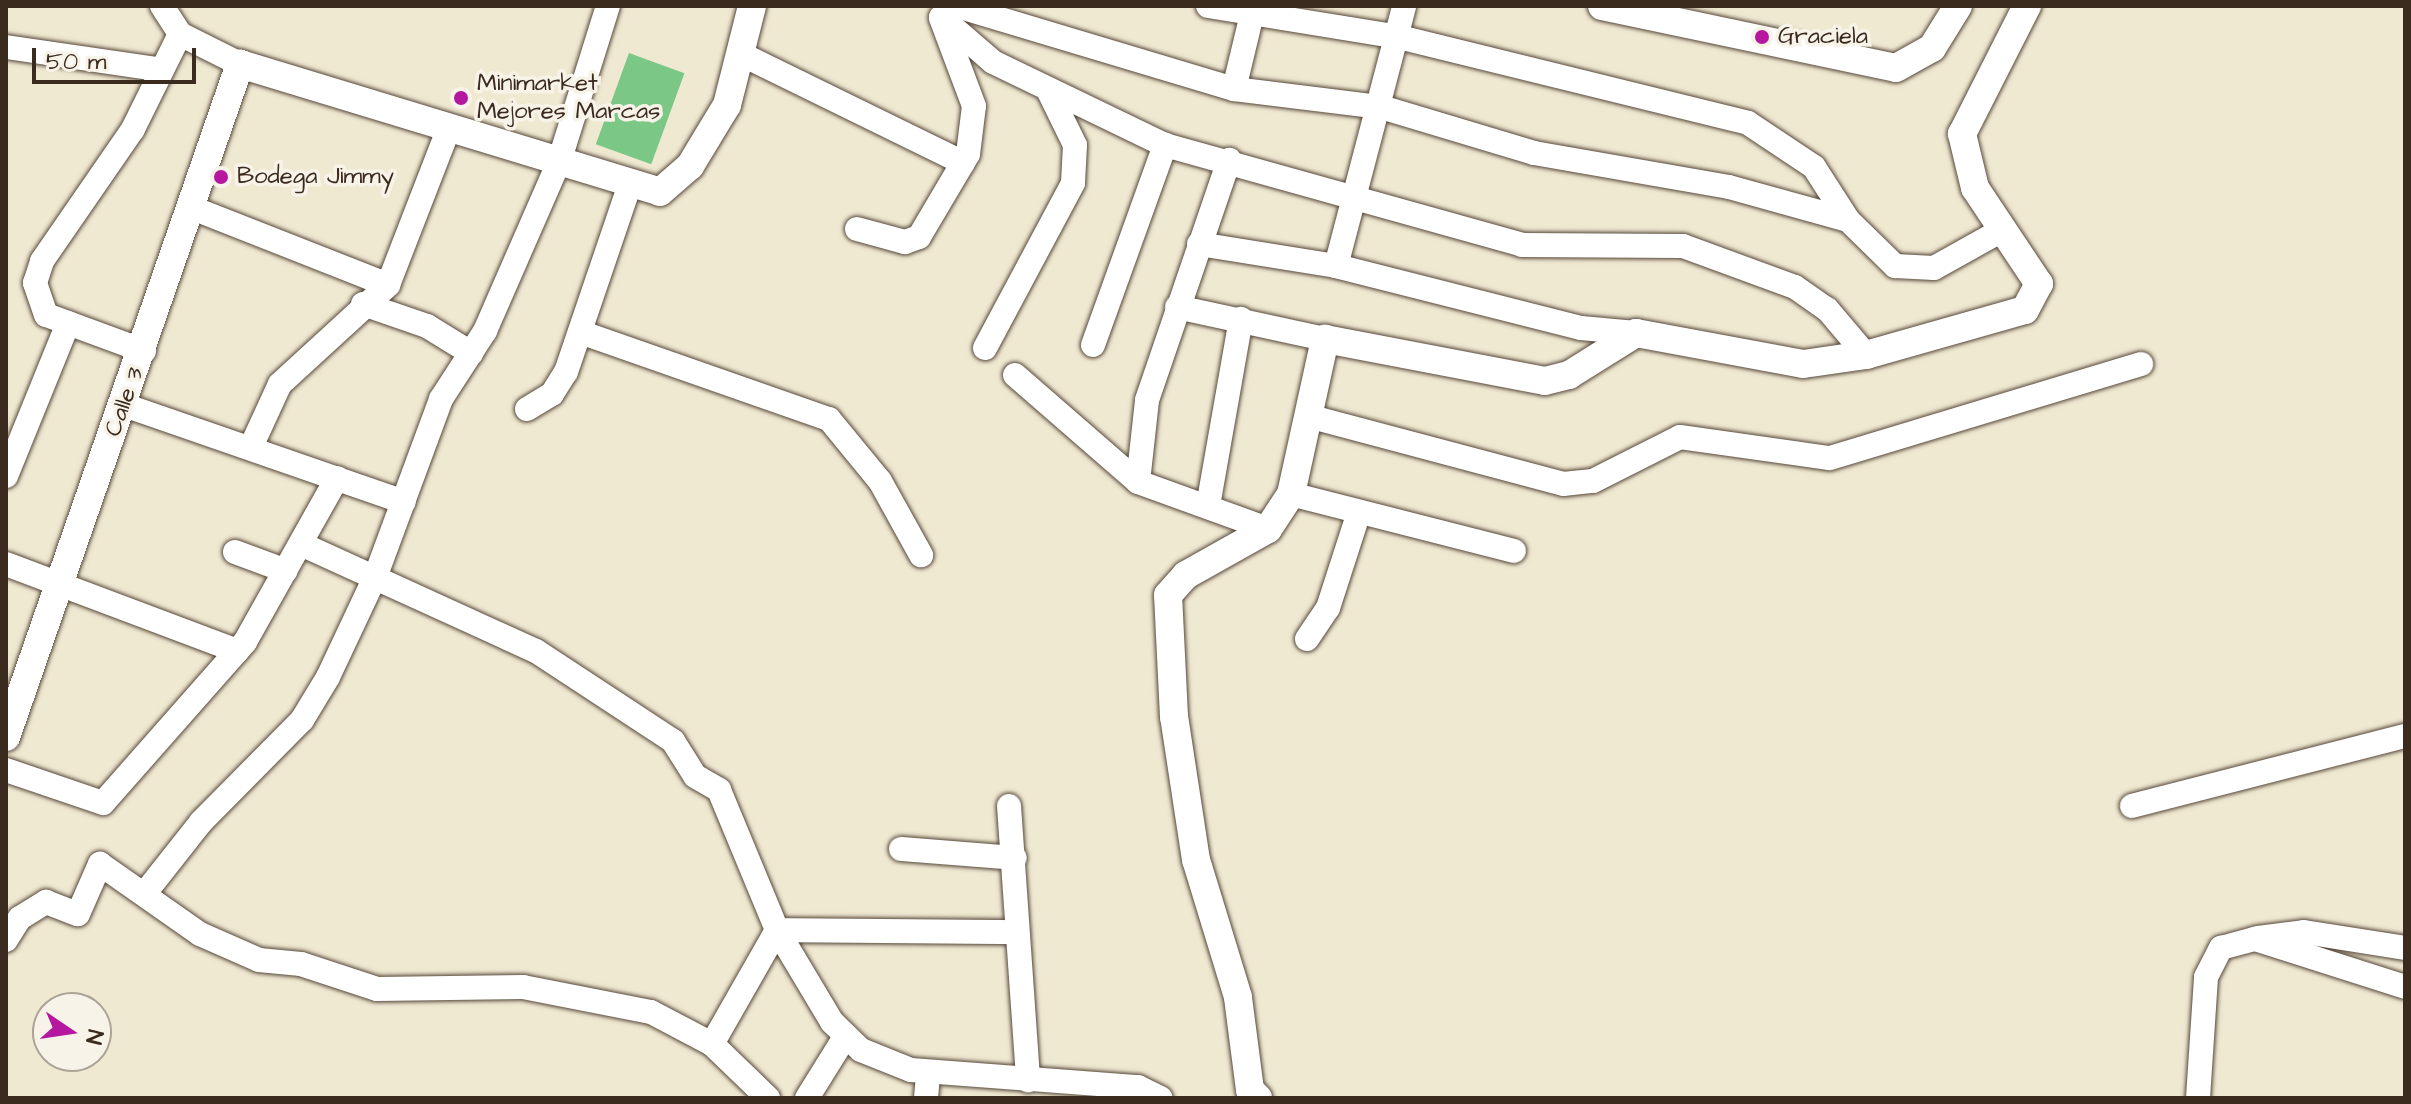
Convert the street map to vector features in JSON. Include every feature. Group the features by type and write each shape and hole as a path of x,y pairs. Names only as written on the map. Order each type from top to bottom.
{"street":[{"path":"162,6 180,34 240,64 560,159 660,192 690,166 727,105 743,55 752,6"},
{"path":"145,893 201,822 302,720 376,575 441,399 471,353 560,159 608,6"},
{"path":"1208,6 1399,37 1748,123 1814,167 1848,220 1879,255 1916,269 1934,268 2004,229"},
{"path":"1336,266 1381,107 1404,6"},
{"path":"1602,6 1876,67 1896,68 1932,48 1958,6"},
{"path":"1199,244 1336,266 1581,328 1636,333 1780,363 1866,355 2035,304 2039,284 1975,188 1962,134 2027,6"},
{"path":"947,10 1234,89 1381,107 1534,153 1729,187 1848,220"},
{"path":"947,10 993,62 1049,92 1165,145 1229,160 1522,245 1683,246 1795,287 1827,309 1866,355"},
{"path":"857,229 905,242 919,237 963,163 976,128 974,106 947,10"},
{"path":"1234,89 1252,11"},
{"path":"144,351 68,323 36,302 42,261 133,129 157,69 180,34"},
{"path":"6,47 157,69"},
{"path":"743,55 963,163"},
{"name":"Calle 3","path":"6,737 195,209 240,64"},
{"path":"985,348 1073,183 1075,145 1049,92"},
{"path":"251,447 280,384 363,304 388,285 449,128"},
{"path":"1093,345 1165,145"},
{"path":"1138,482 1147,400 1229,160"},
{"path":"527,409 552,394 580,332 630,184"},
{"path":"195,209 388,285"},
{"path":"363,304 427,326 471,353"},
{"path":"1177,307 1545,381 1569,375 1636,333"},
{"path":"1208,506 1241,319"},
{"path":"6,476 68,323"},
{"path":"580,332 829,419 880,481 921,555"},
{"path":"1250,1095 1238,997 1196,860 1166,627 1168,595 1186,575 1268,529 1291,494 1325,339"},
{"path":"1308,416 1563,484 1593,481 1680,437 1830,458 2141,364"},
{"path":"1015,375 1138,482 1268,529"},
{"path":"124,405 404,502"},
{"path":"6,770 103,803 237,651 337,478"},
{"path":"1291,494 1514,551"},
{"path":"1307,639 1328,608 1359,512"},
{"path":"301,544 376,575 536,651 673,741 695,776 719,790 777,930 845,1037 878,1060 928,1073 1039,1086 1138,1087 1161,1098"},
{"path":"235,552 286,571"},
{"path":"6,564 237,651"},
{"path":"2132,806 2405,736"},
{"path":"1009,806 1015,858 1017,932 1039,1086"},
{"path":"901,849 1015,858"},
{"path":"6,940 20,918 46,902 78,914 100,864 200,934 259,960 301,964 377,989 523,987 651,1012 712,1044 768,1098"},
{"path":"777,930 1017,932"},
{"path":"712,1044 777,930"},
{"path":"2198,1098 2208,966 2221,948 2255,939 2304,932 2405,948"},
{"path":"2255,939 2405,987"},
{"path":"807,1098 845,1037"},
{"path":"926,1098 928,1073"}],"green space":[{"path":"629,53 684,73 651,164 596,144"}],"place":[{"name":"Graciela","path":"1762,37"},
{"name":"Minimarket Mejores Marcas","path":"461,98"},
{"name":"Bodega Jimmy","path":"221,177"}]}
